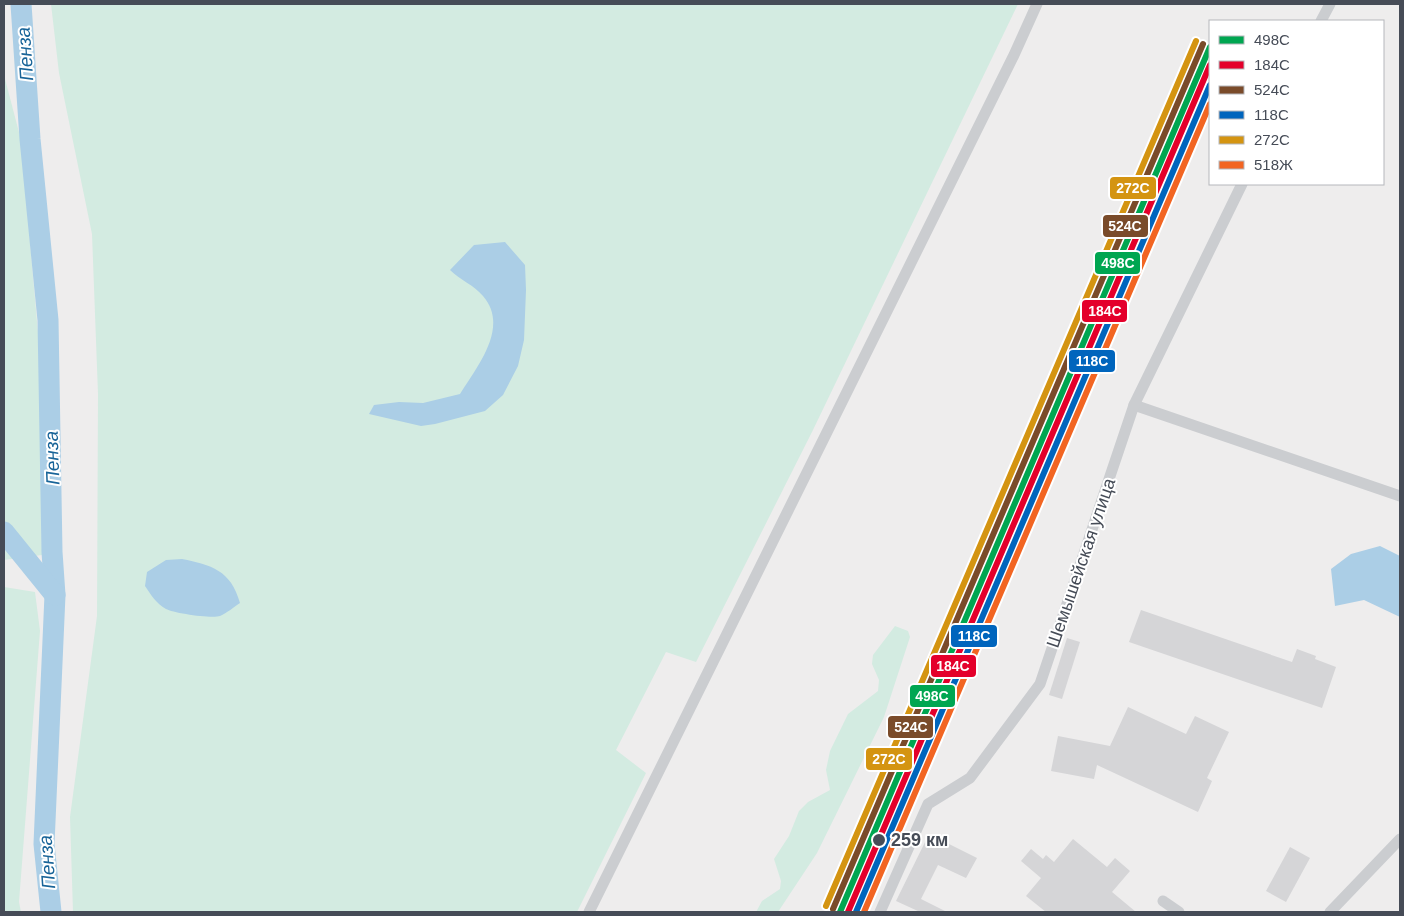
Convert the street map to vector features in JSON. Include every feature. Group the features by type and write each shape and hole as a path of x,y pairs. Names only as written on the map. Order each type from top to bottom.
{"street":[{"path":"590,912 1014,55 1037,4"},
{"path":"1322,20 1330,4"},
{"name":"Шемышейская улица","path":"880,912 928,804 970,778 1040,684 1134,405 1242,185"},
{"path":"1134,405 1400,496"},
{"path":"1330,912 1400,839"},
{"path":"1163,901 1179,912"}],"green space":[{"path":"51,4 1018,4 812,432 696,662 666,652 616,750 646,773 577,912 73,912 70,817 97,616 98,394 92,234 59,73"},
{"path":"4,75 21,140 39,344 42,555 4,560"},
{"path":"4,587 35,592 40,631 19,902 21,912 4,912"},
{"path":"895,626 908,631 910,637 884,717 817,853 778,912 756,912 762,901 780,889 781,881 774,859 789,836 799,811 808,802 830,790 826,770 830,751 848,714 878,691 879,680 872,664 873,655"}],"water":[{"path":"505,242 525,265 526,290 524,340 518,366 503,395 485,411 421,426 369,414 374,405 399,402 423,403 460,394 475,372 488,347 493,321 490,308 483,296 450,270 474,245"},
{"path":"1380,546 1400,556 1400,617 1364,600 1335,606 1331,569 1351,554"},
{"path":"182,559 211,567 225,576 236,592 240,603 223,615 216,617 184,614 162,607 145,586 147,572 166,560"}],"building":[{"path":"1141,610 1292,662 1297,649 1316,656 1315,659 1336,667 1322,708 1129,642"},
{"path":"1067,638 1080,642 1062,699 1049,695"},
{"path":"1128,707 1186,734 1195,716 1229,732 1207,778 1212,781 1198,812 1097,765 1094,779 1051,771 1058,736 1110,746"},
{"path":"929,834 977,858 966,878 938,865 921,899 947,912 920,912 896,901"},
{"path":"1073,839 1107,867 1115,858 1130,871 1112,892 1136,912 1046,912 1026,896 1041,878 1021,861 1031,849 1043,859 1046,855 1054,862"},
{"path":"1290,847 1310,858 1286,902 1266,891"}],"waterway":[{"name":"Пенза","path":"21,4 30,139 48,320 52,552 55,595 44,844 51,912"},
{"path":"4,532 55,595"}],"transit line":[{"name":"272С","path":"826,906 1196,41"},
{"name":"524С","path":"833,909 1203,44"},
{"name":"498С","path":"840,912 1209,49"},
{"name":"184С","path":"848,912 1209,67"},
{"name":"118С","path":"856,912 1209,87"},
{"name":"518Ж","path":"864,912 1209,106"}],"place":[{"name":"259 км","path":"879,840"}]}
